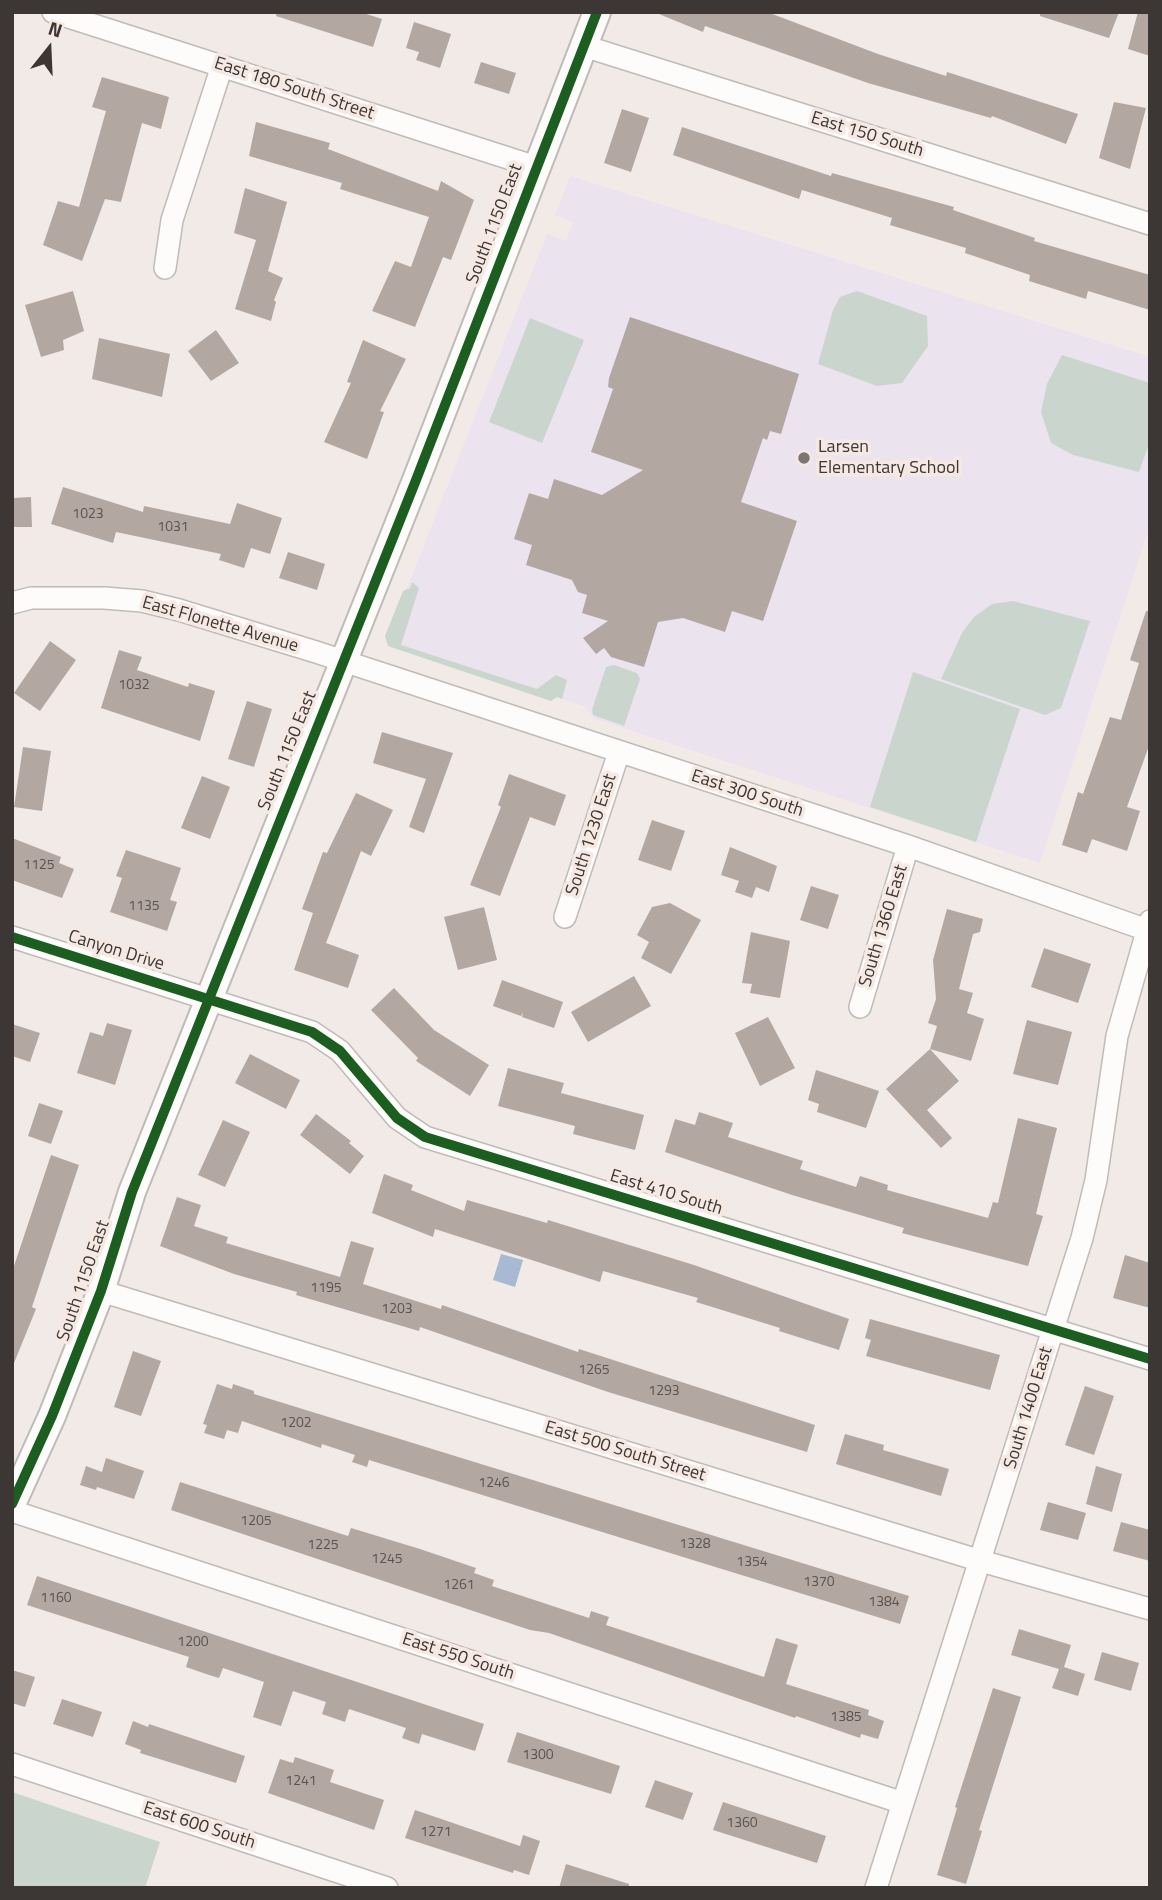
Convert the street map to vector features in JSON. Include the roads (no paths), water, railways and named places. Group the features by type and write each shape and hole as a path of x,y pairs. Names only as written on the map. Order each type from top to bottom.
{"street":[{"name":"East 180 South Street","path":"53,12 536,167"},
{"name":"South 1150 East","path":"12,1504 52,1416 101,1291 132,1192 416,480 597,12"},
{"name":"East 150 South","path":"584,46 1150,224"},
{"path":"165,268 172,220 222,66"},
{"name":"East Flonette Avenue","path":"12,603 31,598 142,601 343,661"},
{"name":"East 300 South","path":"343,661 1149,928"},
{"name":"South 1230 East","path":"565,917 619,752"},
{"name":"South 1360 East","path":"860,1007 908,846"},
{"name":"South 1400 East","path":"876,1888 1082,1238 1096,1180 1117,1036 1149,928"},
{"name":"Canyon Drive","path":"12,937 209,998"},
{"name":"East 410 South","path":"209,998 312,1032 327,1041 340,1051 397,1118 425,1137 1150,1359"},
{"name":"East 500 South Street","path":"101,1291 981,1561 1150,1609"},
{"name":"East 550 South","path":"12,1511 903,1803"},
{"name":"East 600 South","path":"12,1764 387,1888"}],"water":[{"path":"501,1254 523,1260 515,1287 493,1280"}],"place":[{"name":"Larsen Elementary School","path":"804,458"}]}
